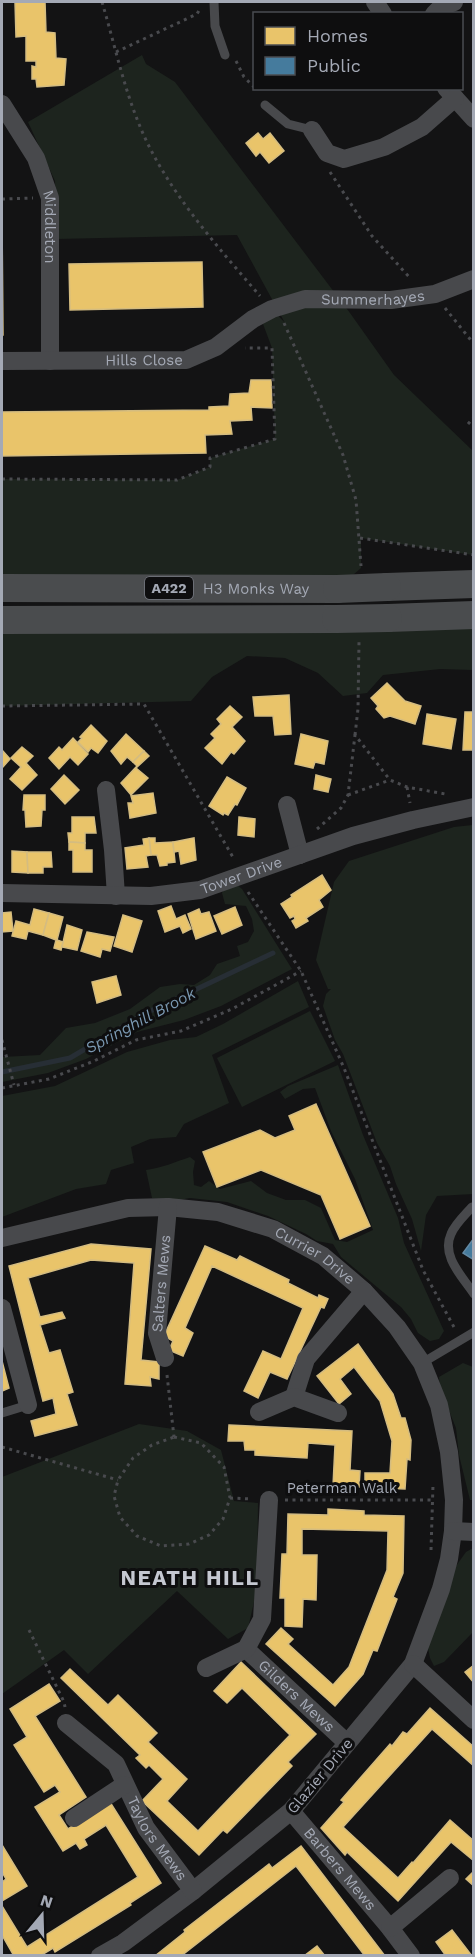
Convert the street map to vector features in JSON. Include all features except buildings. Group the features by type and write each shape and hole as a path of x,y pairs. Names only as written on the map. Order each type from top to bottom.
{"main road":[{"name":"H3 Monks Way","path":"2,588 338,589 474,584"},
{"name":"H3 Monks Way","path":"2,620 336,619 474,615"}],"street":[{"path":"436,12 454,2"},
{"path":"312,130 327,153 344,159 384,147 422,127 450,93 474,118"},
{"name":"Middleton","path":"2,105 36,158 50,198 50,361"},
{"name":"Summerhayes","path":"272,309 305,299 391,300 435,294 474,279"},
{"name":"Hills Close","path":"2,361 186,360 216,347 253,319 272,309"},
{"path":"106,790 116,896"},
{"path":"287,805 299,851"},
{"name":"Tower Drive","path":"2,893 152,896 200,890 299,851 413,820 474,807"},
{"name":"Currier Drive","path":"2,1238 128,1208 168,1207 218,1212 273,1229 323,1256 364,1291 397,1327 422,1363 439,1405 449,1452 454,1500 453,1530"},
{"name":"Salters Mews","path":"165,1358 157,1333 168,1207"},
{"path":"294,1397 306,1359 364,1291"},
{"path":"2,1308 28,1405"},
{"path":"259,1412 294,1397 338,1413"},
{"name":"Gilders Mews","path":"206,1668 246,1650 262,1619 269,1500"},
{"path":"453,1530 474,1532"},
{"name":"Glazier Drive","path":"100,1956 128,1949 291,1811 413,1664 441,1589 449,1559 453,1530"},
{"name":"Gilders Mews","path":"246,1650 347,1743"},
{"path":"413,1664 474,1720"},
{"name":"Taylors Mews","path":"66,1723 116,1764 146,1828 194,1891"},
{"name":"Taylors Mews","path":"74,1818 124,1785"},
{"name":"Barbers Mews","path":"291,1811 411,1956"},
{"path":"390,1928 450,1878"}],"lane":[{"path":"214,2 215,26 225,55"},
{"path":"266,105 288,124 312,130"},
{"path":"472,1207 452,1232 448,1242 450,1257 474,1294"},
{"path":"422,1363 474,1332"},
{"path":"2,1413 28,1405"}],"path":[{"path":"102,2 138,124 156,160 208,236 287,327 344,455 356,500 361,567"},
{"path":"116,52 197,14 205,2"},
{"path":"225,55 232,53 244,76 253,86"},
{"path":"327,153 329,170 372,236 417,286 435,294 474,344"},
{"path":"2,199 50,198"},
{"path":"2,479 177,480 210,467 210,458 275,439 272,348 216,347"},
{"path":"468,424 474,417"},
{"path":"360,538 474,555"},
{"path":"299,851 341,808 348,795 358,709 359,638"},
{"path":"2,706 144,704 241,869 242,882 301,971 344,1068 423,1270 462,1340"},
{"path":"355,735 390,780 407,788 448,795"},
{"path":"348,795 390,780"},
{"path":"2,1088 49,1079 94,1061 136,1040 181,1031 232,1009 301,971"},
{"path":"2,1040 14,1085"},
{"path":"165,1358 174,1437"},
{"path":"174,1437 201,1443 224,1467 230,1498 223,1519 209,1535 189,1544 160,1546 137,1536 120,1517 114,1496 118,1480 133,1458 152,1445 174,1437"},
{"path":"2,1447 118,1480"},
{"path":"431,1553 434,1481"},
{"name":"Peterman Walk","path":"230,1498 454,1500"},
{"path":"29,1630 64,1702 66,1723"}],"shaded area":[{"path":"142,55 146,64 175,82 350,313 394,375 473,451 473,555 361,538 361,568 337,589 2,588 2,479 177,480 210,467 210,458 275,439 272,348 263,324 272,309 285,323 237,235 56,239 55,181 28,122"},
{"path":"473,615 473,670 440,669 383,675 367,693 343,696 318,673 285,658 247,656 212,677 191,701 2,706 2,620"},
{"path":"473,825 473,1194 437,1196 426,1215 421,1251 412,1219 390,1166 377,1143 343,1054 335,1040 323,1006 326,994 331,989 328,989 316,960 334,882 349,861 454,827"},
{"path":"235,883 242,889 292,969 221,1006 184,1020 137,1032 86,1059 48,1073 2,1082 2,1057 40,1055 66,1028 95,1023 130,1009 160,987 180,984 194,985 210,975 217,964 240,956 237,946 248,942 254,931 246,906 225,904 222,893 226,885"},
{"path":"298,981 309,1007 212,1055 229,1103 184,1124 176,1137 150,1139 131,1147 134,1163 111,1170 106,1184 76,1189 2,1217 2,1096 55,1086 127,1052 170,1040 196,1037"},
{"path":"310,1011 335,1061 242,1107 217,1058"},
{"path":"338,1065 363,1135 398,1218 404,1243 444,1331 439,1339 430,1341 418,1333 411,1319 401,1307 341,1257 333,1244 317,1241 268,1216 227,1202 190,1198 179,1200 152,1198 146,1170 190,1157 195,1161 194,1185 201,1187 209,1181 220,1189 251,1181 267,1193 286,1200 305,1200 321,1208 335,1240 347,1242 373,1230 355,1179 331,1131 315,1088 303,1089 285,1099 280,1092 288,1086"},
{"path":"463,1363 473,1367 473,1500 470,1500 459,1455 456,1428 440,1388 439,1377"},
{"path":"139,1424 187,1431 221,1450 234,1501 258,1503 257,1589 248,1628 228,1639 177,1591 88,1674 64,1650 2,1694 2,1477"},
{"path":"473,1548 473,1632 444,1662 434,1666 427,1643 456,1566 466,1552"}],"waterway":[{"name":"Springhill Brook","path":"2,1072 70,1058 144,1014 273,953"}],"district":[{"name":"NEATH HILL","path":"190,1578"}]}
